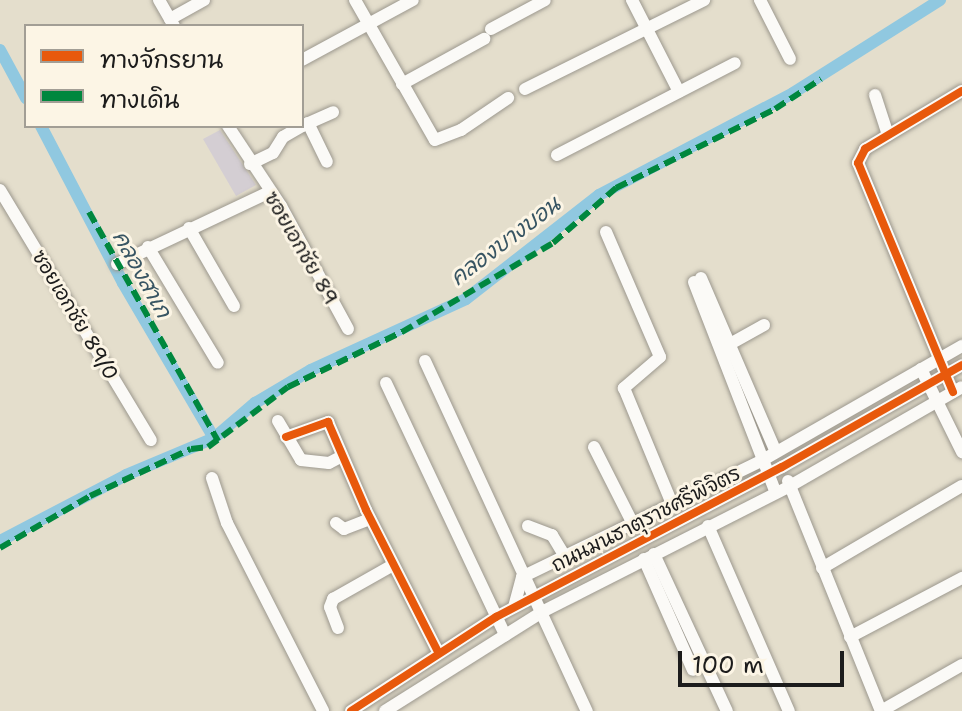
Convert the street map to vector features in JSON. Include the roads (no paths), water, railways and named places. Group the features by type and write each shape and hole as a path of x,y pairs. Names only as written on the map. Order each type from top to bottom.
{"street":[{"path":"159,0 172,22 204,0"},
{"path":"355,0 439,142 508,98"},
{"path":"304,59 413,0"},
{"path":"402,84 545,0"},
{"path":"632,0 679,92"},
{"path":"525,89 704,0"},
{"path":"760,0 790,59"},
{"path":"557,155 735,63"},
{"path":"958,390 944,376 936,361 859,170 859,156 962,91"},
{"path":"875,95 888,135"},
{"path":"327,162 304,125 333,112"},
{"name":"ซอยเอกชัย 89","path":"229,128 348,329"},
{"path":"250,164 273,153 283,137 299,128"},
{"name":"ซอยเอกชัย 89/0","path":"0,190 151,440"},
{"path":"117,264 269,192"},
{"path":"189,228 234,306"},
{"path":"606,232 660,357 624,388 672,504"},
{"path":"148,247 218,363"},
{"path":"776,452 730,344 697,280 761,461 776,493"},
{"path":"730,344 764,325"},
{"name":"ถนนมนธาตุราชศรีพิจิตร","path":"522,577 761,461 962,346"},
{"path":"425,361 522,577 542,612 587,711"},
{"name":"ถนนมนธาตุราชศรีพิจิตร","path":"351,711 496,617 782,467 962,365"},
{"path":"921,369 962,452"},
{"path":"386,383 505,635"},
{"name":"ถนนมนธาตุราชศรีพิจิตร","path":"385,711 406,705 458,664 542,612 790,486 958,390"},
{"path":"286,437 327,420 393,565 442,650 458,664"},
{"path":"278,421 301,460 329,463 342,456"},
{"path":"594,447 632,522"},
{"path":"782,467 881,711 962,665"},
{"path":"212,478 227,523 320,707 304,711"},
{"path":"822,568 962,486"},
{"path":"336,523 344,529 370,519"},
{"path":"528,526 552,535 564,555"},
{"path":"708,526 789,711"},
{"path":"649,557 693,670"},
{"path":"649,557 727,711"},
{"path":"338,628 330,607 333,599 393,565"},
{"path":"514,607 522,577"},
{"path":"850,637 962,578"}],"waterway":[{"name":"คลองบางบอน","path":"0,541 126,475 214,438 255,403 311,370 466,299 599,195 793,93 940,0"},
{"name":"คลองสาเก","path":"0,50 24,94"},
{"name":"คลองสาเก","path":"42,128 123,283 214,438"}]}
